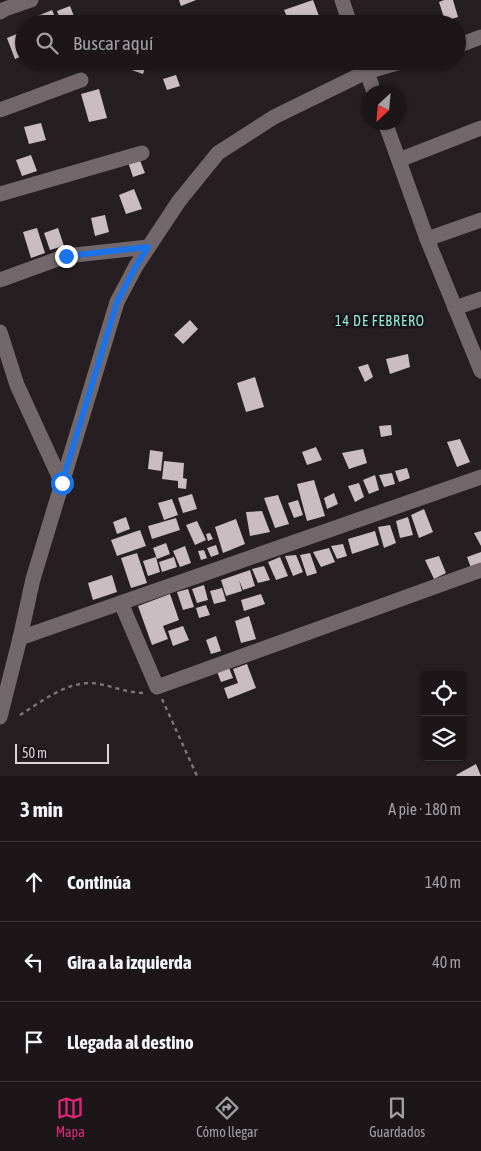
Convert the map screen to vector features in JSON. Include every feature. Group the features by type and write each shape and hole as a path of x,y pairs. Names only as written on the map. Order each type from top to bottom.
{"street":[{"path":"0,12 31,0"},
{"path":"342,0 347,15"},
{"path":"466,43 481,38"},
{"path":"0,718 33,579 117,302 136,266 180,200 218,153 274,116 358,70"},
{"path":"365,70 371,85"},
{"path":"0,110 81,80"},
{"path":"399,160 481,128"},
{"path":"388,130 427,239 481,371"},
{"path":"0,194 142,153"},
{"path":"427,239 481,220"},
{"path":"0,280 66,256 148,247"},
{"path":"455,308 481,299"},
{"path":"0,332 17,385 62,483"},
{"path":"20,638 481,477"},
{"path":"121,603 157,687 481,570"}],"path":[{"path":"20,715 60,690 74,686 90,683 133,693 148,693 157,687 197,776"}],"building":[{"path":"179,0 196,0 181,6"},
{"path":"313,0 319,15 286,15 284,10"},
{"path":"453,0 457,15 443,15 439,2"},
{"path":"70,6 74,15 59,15 57,11"},
{"path":"52,10 54,15 40,15"},
{"path":"15,35 15,59 7,38"},
{"path":"132,70 144,70 143,74"},
{"path":"176,75 180,86 167,90 163,79"},
{"path":"99,89 107,118 89,122 81,94"},
{"path":"41,123 46,140 29,144 24,127"},
{"path":"31,155 37,171 22,176 16,160"},
{"path":"139,158 145,173 133,177 128,162"},
{"path":"134,189 142,209 126,214 119,195"},
{"path":"105,215 109,232 95,236 91,218"},
{"path":"37,228 45,253 31,258 23,232"},
{"path":"58,228 64,246 50,250 44,233"},
{"path":"190,320 198,329 183,344 174,335"},
{"path":"408,354 410,367 390,374 386,359"},
{"path":"368,364 373,377 365,382 358,367"},
{"path":"255,377 264,407 246,412 237,383"},
{"path":"391,425 392,435 381,437 379,426"},
{"path":"460,439 470,462 457,467 447,442"},
{"path":"316,447 322,460 307,465 302,452"},
{"path":"363,449 367,463 349,469 342,453"},
{"path":"150,450 163,452 161,471 148,469"},
{"path":"164,461 184,463 183,478 187,479 186,489 178,488 178,481 162,479"},
{"path":"407,468 410,478 399,482 395,471"},
{"path":"392,473 395,484 384,487 379,475"},
{"path":"375,475 379,490 369,494 363,480"},
{"path":"314,480 325,516 307,521 297,484"},
{"path":"359,483 364,497 355,502 348,486"},
{"path":"334,493 338,504 327,509 324,498"},
{"path":"192,494 197,509 183,513 178,498"},
{"path":"278,495 289,524 275,528 264,498"},
{"path":"172,499 178,515 164,520 158,503"},
{"path":"298,500 303,515 294,518 288,503"},
{"path":"424,509 433,532 419,538 411,515"},
{"path":"262,511 270,532 250,536 246,512"},
{"path":"126,517 130,529 117,534 113,522"},
{"path":"408,517 413,535 400,538 396,521"},
{"path":"176,518 180,530 152,539 148,526"},
{"path":"236,519 245,544 223,553 215,527"},
{"path":"197,521 206,540 195,545 186,525"},
{"path":"390,525 396,543 384,548 378,527"},
{"path":"140,530 146,546 117,556 111,540"},
{"path":"375,531 379,545 352,554 348,539"},
{"path":"481,531 481,546 474,533"},
{"path":"210,533 213,539 208,541 206,534"},
{"path":"166,543 170,554 157,559 153,548"},
{"path":"343,544 347,556 337,559 331,546"},
{"path":"216,545 219,554 211,557 207,548"},
{"path":"185,546 191,563 180,567 173,551"},
{"path":"329,548 335,562 321,567 313,552"},
{"path":"204,550 207,558 201,560 198,551"},
{"path":"481,552 481,564 471,568 467,557"},
{"path":"137,553 147,583 131,588 121,558"},
{"path":"310,553 317,573 307,576 300,555"},
{"path":"296,555 303,572 293,576 285,556"},
{"path":"439,556 446,573 434,579 425,560"},
{"path":"156,557 160,572 148,576 143,561"},
{"path":"174,557 177,567 162,572 159,562"},
{"path":"280,557 288,576 276,580 268,562"},
{"path":"264,566 270,580 258,583 252,569"},
{"path":"250,570 255,586 243,590 239,580 242,591 226,596 221,580"},
{"path":"112,575 117,592 93,600 88,583"},
{"path":"204,585 208,600 197,603 192,589"},
{"path":"222,588 226,601 214,604 210,591"},
{"path":"188,589 194,607 183,610 177,592"},
{"path":"170,594 179,620 163,626 168,639 152,645 138,606"},
{"path":"261,594 265,604 244,611 241,600"},
{"path":"206,605 210,615 199,618 196,608"},
{"path":"249,616 256,639 241,643 235,621"},
{"path":"183,626 189,640 173,646 168,631"},
{"path":"216,636 221,651 211,654 206,640"},
{"path":"247,664 256,688 228,699 224,688 238,683 233,669"},
{"path":"228,665 233,678 221,682 216,669"},
{"path":"476,764 481,776 456,775"}],"district":[{"name":"14 DE FEBRERO","path":"380,321"}],"route":[{"path":"62,483 117,302 148,247 66,256"}]}
